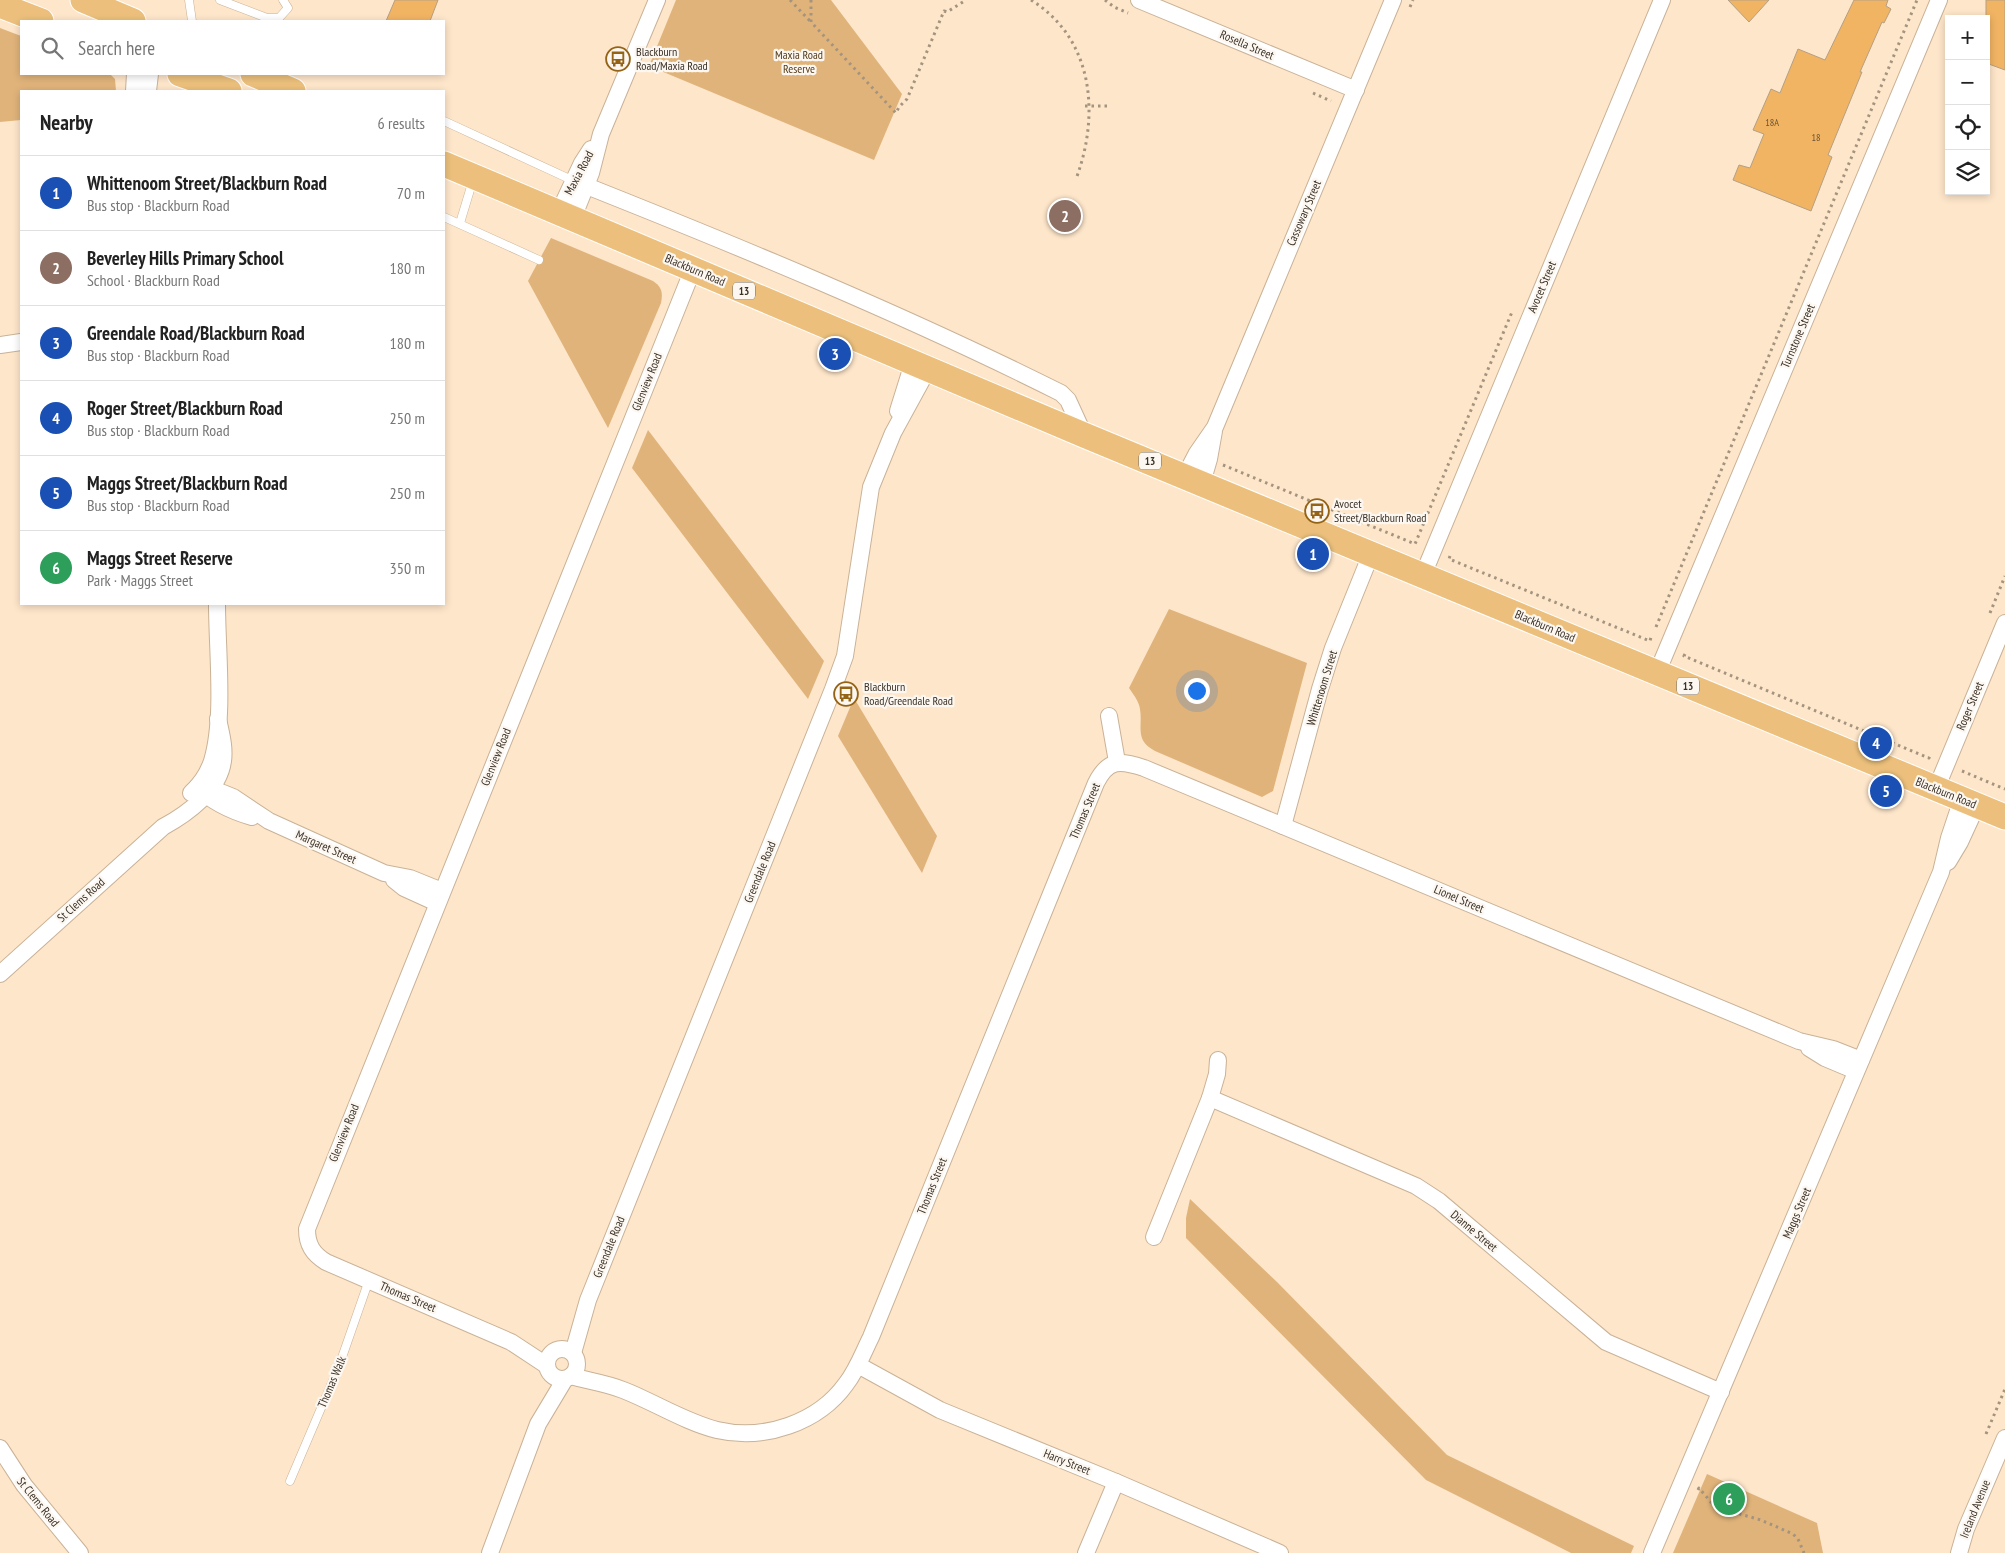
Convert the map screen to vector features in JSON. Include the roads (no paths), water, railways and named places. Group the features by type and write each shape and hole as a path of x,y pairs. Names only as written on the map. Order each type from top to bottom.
{"main road":[{"path":"83,0 131,20"},
{"path":"0,5 38,20"},
{"path":"183,75 226,90"},
{"path":"255,75 291,90"},
{"name":"Blackburn Road","path":"445,164 1084,435 2005,817"}],"street":[{"name":"Maxia Road","path":"566,215 657,0"},
{"name":"Rosella Street","path":"1139,0 1356,90"},
{"name":"Cassowary Street","path":"1193,480 1197,453 1215,427 1393,0"},
{"name":"Avocet Street","path":"1424,575 1662,0"},
{"name":"Turnstone Street","path":"1657,673 1939,0"},
{"path":"134,90 135,75"},
{"path":"148,90 150,75"},
{"path":"580,183 814,280 1027,376 1061,393 1068,400 1084,435"},
{"name":"Glenview Road","path":"310,1247 307,1235 308,1222 693,269"},
{"path":"0,345 20,342"},
{"name":"Greendale Road","path":"490,1553 538,1424 567,1361 588,1300 845,656 871,487 921,366"},
{"name":"Cassowary Street","path":"1193,480 1209,459 1215,427"},
{"name":"Whittenoom Street","path":"1283,826 1333,648 1371,554"},
{"name":"St Clems Road","path":"0,974 163,827 172,812 204,790 212,760 218,719 217,605"},
{"name":"Roger Street","path":"1936,789 2005,622"},
{"path":"1109,716 1117,762"},
{"name":"Lionel Street","path":"1117,762 1144,768 1799,1041 1833,1049 1859,1066"},
{"name":"Thomas Street","path":"310,1247 314,1253 326,1262 511,1342 567,1361 621,1389 717,1430 748,1433 764,1432 795,1423 826,1405 846,1385 858,1365 1096,783 1105,768 1117,762"},
{"name":"Margaret Street","path":"204,790 221,805 241,814 269,821 384,872 404,888 440,897"},
{"name":"Maggs Street","path":"1652,1553 1941,872 1949,838 1970,802"},
{"path":"1154,1237 1210,1098 1217,1074 1218,1060"},
{"name":"Dianne Street","path":"1210,1098 1416,1186 1439,1202 1601,1339 1624,1351 1721,1392"},
{"name":"Thomas Street","path":"511,1342 547,1368 555,1378 567,1361"},
{"path":"547,1368 548,1356 567,1361"},
{"name":"Harry Street","path":"858,1365 940,1410 1116,1482 1280,1553"},
{"name":"Greendale Road","path":"538,1424 547,1368"},
{"name":"Ireland Avenue","path":"1959,1553 1966,1529 1999,1468 2005,1438"},
{"name":"St Clems Road","path":"0,1448 24,1485 80,1553"},
{"path":"1086,1553 1116,1482"}],"lane":[{"path":"189,0 192,20"},
{"path":"220,0 267,18 279,18 288,8 283,0"},
{"path":"445,121 580,183"},
{"path":"460,223 474,177"},
{"path":"445,216 539,260"},
{"name":"Thomas Walk","path":"290,1481 339,1366 369,1280"}],"place":[{"name":"Blackburn Road/Maxia Road","path":"618,59"},
{"name":"Beverley Hills Primary School","path":"1065,216"},
{"name":"Greendale Road/Blackburn Road","path":"835,354"},
{"name":"Avocet Street/Blackburn Road","path":"1317,511"},
{"name":"Whittenoom Street/Blackburn Road","path":"1313,554"},
{"name":"Blackburn Road/Greendale Road","path":"846,694"},
{"name":"Roger Street/Blackburn Road","path":"1876,743"},
{"name":"Maggs Street/Blackburn Road","path":"1886,791"},
{"name":"Maggs Street Reserve","path":"1729,1499"}],"park label":[{"name":"Maxia Road Reserve","path":"799,62"}]}
